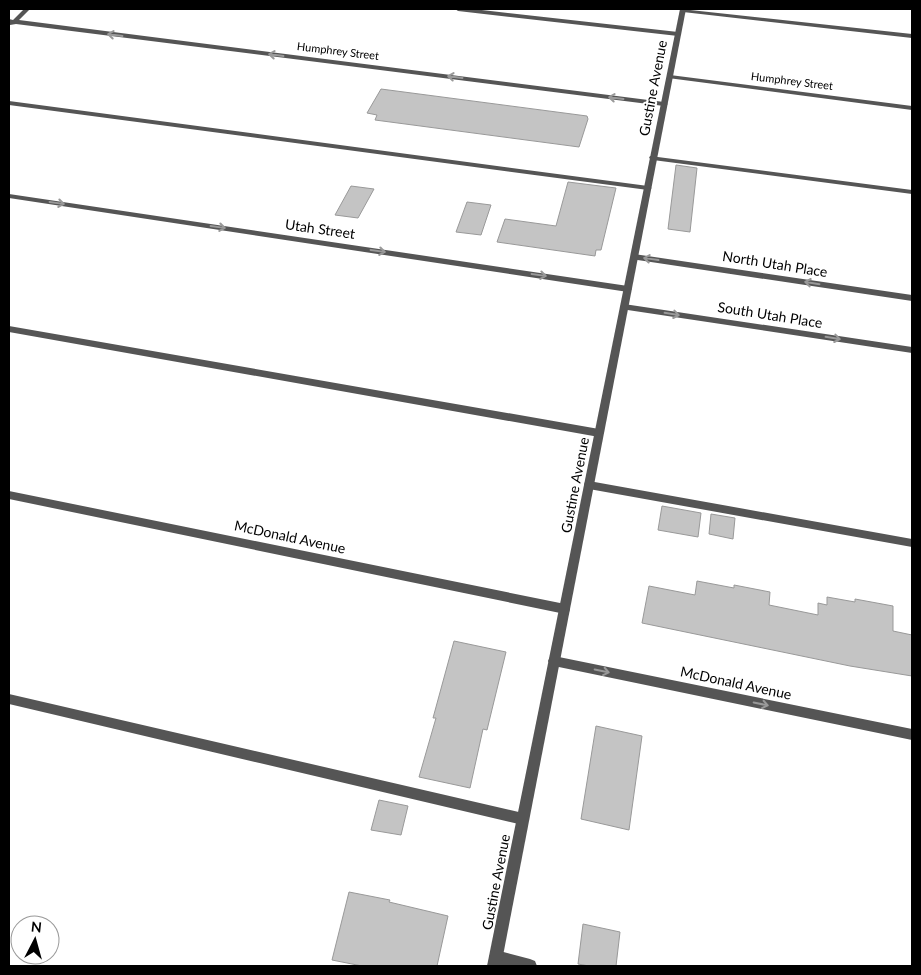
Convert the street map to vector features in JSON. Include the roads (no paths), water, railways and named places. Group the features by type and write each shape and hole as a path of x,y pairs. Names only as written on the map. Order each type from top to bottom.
{"street":[{"path":"11,24 27,9"},
{"path":"458,9 678,34"},
{"path":"683,9 912,36"},
{"name":"Gustine Avenue","path":"495,962 683,9"},
{"name":"Humphrey Street","path":"11,24 664,104"},
{"name":"Humphrey Street","path":"670,77 912,108"},
{"path":"9,104 648,188"},
{"path":"654,158 912,192"},
{"name":"Utah Street","path":"9,196 628,289"},
{"name":"North Utah Place","path":"634,257 912,298"},
{"name":"South Utah Place","path":"624,307 912,350"},
{"path":"9,328 599,433"},
{"path":"589,485 912,543"},
{"name":"McDonald Avenue","path":"9,495 564,608"},
{"name":"McDonald Avenue","path":"554,661 912,736"},
{"path":"9,699 523,819"},
{"path":"495,962 530,966"}]}
